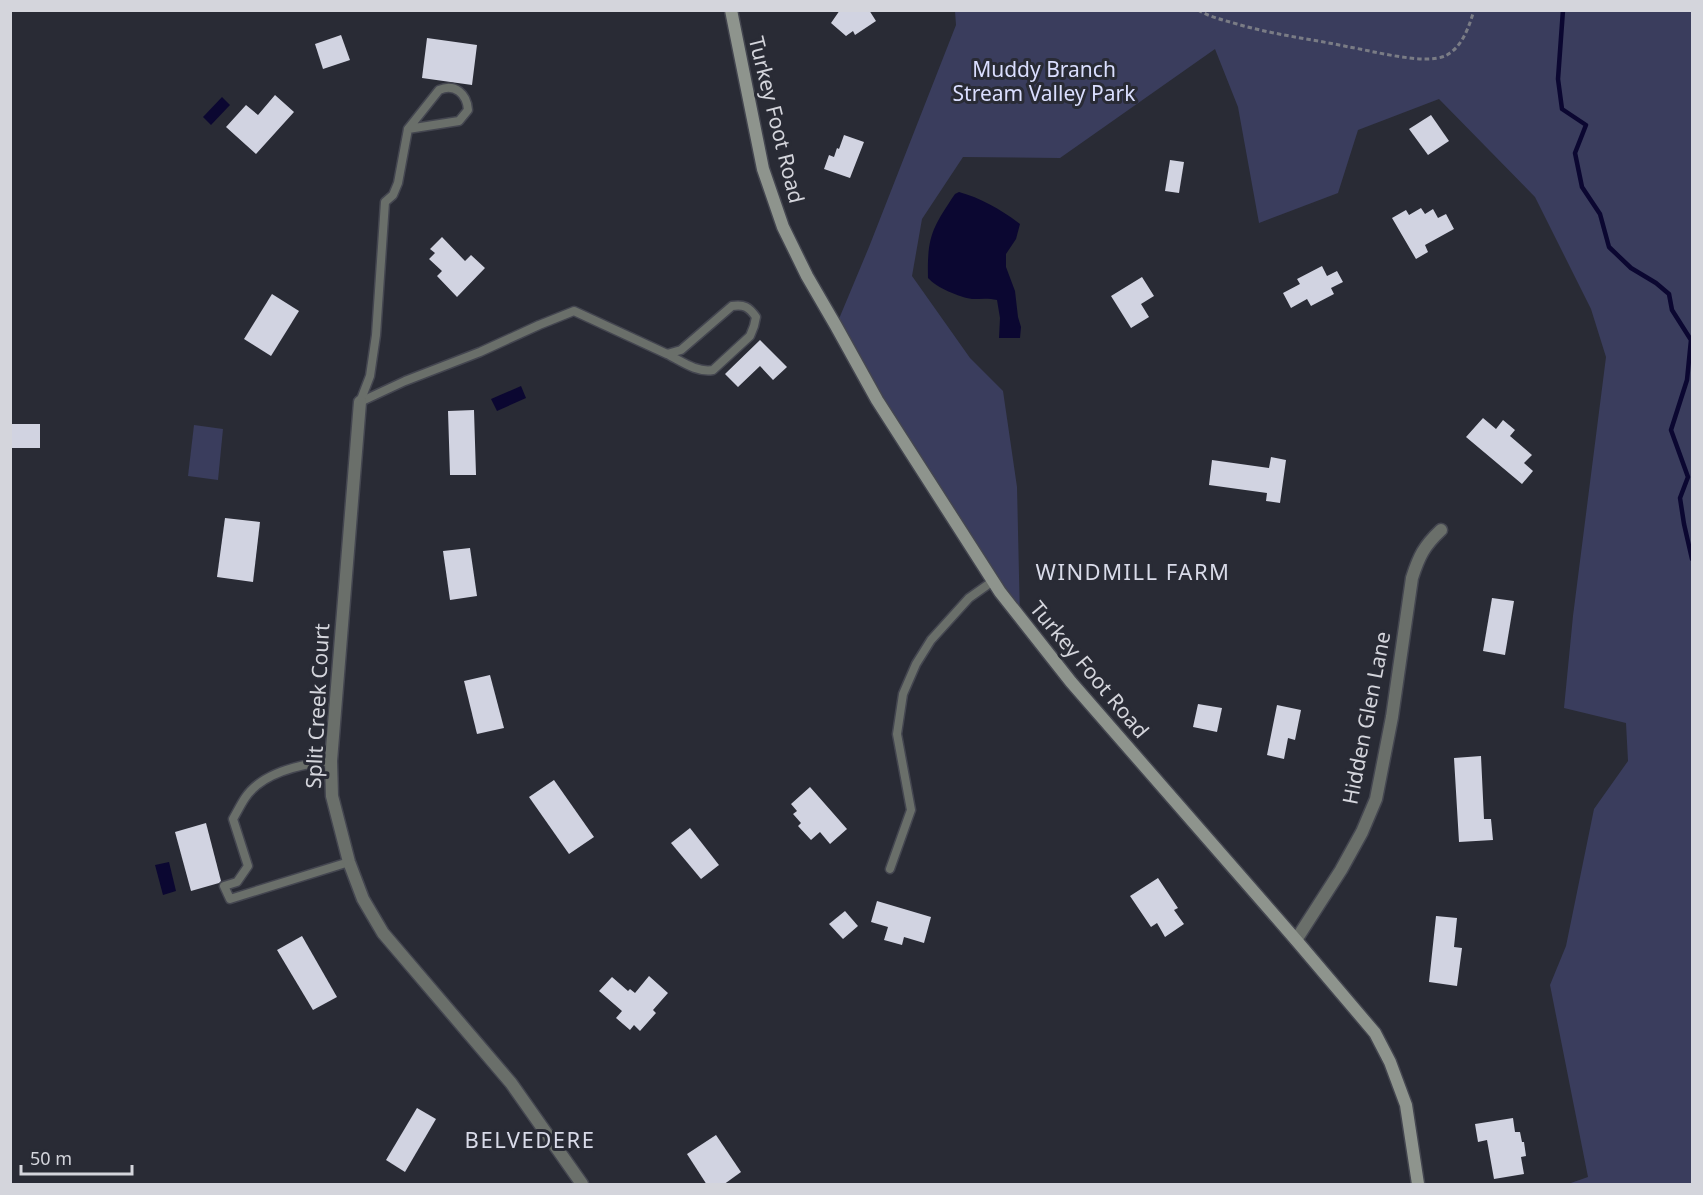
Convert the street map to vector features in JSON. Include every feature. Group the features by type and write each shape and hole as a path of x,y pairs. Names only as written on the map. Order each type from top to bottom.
{"street":[{"name":"Turkey Foot Road","path":"731,10 764,169 783,227 807,276 877,400 993,581 1020,619 1071,682 1375,1033 1390,1062 1406,1106 1418,1185"},
{"name":"Split Creek Court","path":"360,402 330,761 332,796 348,862 363,899 384,933 511,1083 582,1185"},
{"name":"Hidden Glen Lane","path":"1296,940 1341,870 1362,832 1376,799 1392,717 1412,578 1419,556 1428,542 1441,530"}],"lane":[{"path":"360,402 370,376 376,335 385,202 393,195 398,183 408,129 439,90 446,87 460,92 467,100 468,110 459,122 408,129"},
{"path":"360,402 574,311 691,367 705,371 712,370 750,336 756,317 750,308 741,304 732,306 681,350 667,354"},
{"path":"890,869 911,810 897,734 903,694 916,664 931,640 969,598 993,581"},
{"path":"330,761 309,763 285,770 260,783 246,796 233,819 248,866 237,882 224,885 230,898 348,862"}],"path":[{"path":"1198,10 1207,16 1262,32 1394,56 1426,58 1444,56 1453,50 1462,40 1474,10"}],"green space":[{"name":"Muddy Branch Stream Valley Park","path":"955,11 1692,11 1692,1184 1568,1184 1588,1177 1550,985 1566,946 1594,809 1628,761 1626,723 1564,708 1573,616 1606,357 1591,309 1535,197 1439,99 1358,130 1338,193 1259,223 1238,107 1215,49 1060,158 963,157 922,219 912,276 970,358 1003,391 1017,487 1020,619 836,326 956,25"},
{"path":"194,425 223,429 218,480 188,476"}],"shaded area":[{"path":"222,97 230,105 211,125 203,117"},
{"path":"959,192 991,205 1020,224 1016,239 1006,254 1006,267 1015,291 1021,327 1020,338 999,338 1000,318 997,300 961,296 942,289 928,278 932,233 947,206"},
{"path":"521,386 526,398 497,411 491,399"},
{"path":"169,862 176,891 163,895 155,865"}],"building":[{"path":"840,10 869,10 876,21 855,35 853,31 846,36 831,23"},
{"path":"341,35 350,60 323,69 315,44"},
{"path":"427,38 477,45 472,85 422,78"},
{"path":"275,95 294,112 256,154 226,127 246,105 258,115"},
{"path":"1431,115 1449,141 1428,155 1409,129"},
{"path":"844,135 864,142 850,178 824,169 829,155 834,157 837,148 839,149"},
{"path":"1170,160 1184,162 1179,193 1165,191"},
{"path":"1421,208 1425,214 1433,209 1438,218 1446,214 1454,229 1425,245 1428,252 1416,259 1392,218 1406,210 1409,215"},
{"path":"442,237 465,261 471,255 485,268 457,297 437,276 442,271 429,259 435,253 430,249"},
{"path":"1322,266 1327,276 1337,271 1343,282 1331,288 1334,294 1311,306 1307,299 1291,308 1283,293 1300,284 1297,279"},
{"path":"1142,277 1154,296 1141,304 1149,317 1131,328 1111,296"},
{"path":"272,294 299,311 271,356 244,339"},
{"path":"760,340 787,367 773,380 760,366 738,387 725,374"},
{"path":"474,410 476,475 450,475 448,411"},
{"path":"1483,418 1496,429 1503,420 1515,430 1510,436 1532,455 1524,463 1533,471 1522,484 1466,437"},
{"path":"10,424 40,424 40,448 10,448"},
{"path":"1271,457 1286,460 1280,503 1266,501 1267,493 1209,485 1212,460 1269,468"},
{"path":"225,518 260,522 253,582 217,577"},
{"path":"470,548 477,596 450,600 443,551"},
{"path":"1492,598 1514,601 1505,655 1483,651"},
{"path":"490,675 504,728 477,734 464,681"},
{"path":"1198,704 1222,708 1217,732 1193,727"},
{"path":"1277,705 1301,710 1295,740 1288,738 1284,759 1267,755"},
{"path":"1481,756 1484,819 1491,819 1493,840 1459,842 1454,758"},
{"path":"554,780 594,837 569,854 529,797"},
{"path":"810,787 847,829 830,844 820,832 811,840 798,826 801,823 793,814 797,811 791,804"},
{"path":"206,823 221,881 191,891 175,832"},
{"path":"690,828 719,865 701,879 671,843"},
{"path":"1158,878 1178,908 1174,910 1184,924 1165,937 1157,923 1151,927 1130,896"},
{"path":"877,901 931,917 924,943 904,937 902,945 884,940 888,927 871,922"},
{"path":"845,911 858,926 843,939 829,924"},
{"path":"1436,916 1457,918 1454,947 1462,948 1457,986 1429,982"},
{"path":"302,936 337,997 313,1010 277,950"},
{"path":"649,976 668,993 653,1010 656,1013 640,1031 634,1025 630,1030 616,1018 622,1011 599,991 612,977 628,991 630,989 635,993"},
{"path":"417,1108 436,1119 405,1172 386,1160"},
{"path":"1513,1118 1515,1132 1520,1132 1522,1142 1524,1142 1526,1156 1521,1157 1524,1174 1494,1179 1487,1140 1478,1142 1475,1124"},
{"path":"716,1135 741,1172 723,1185 707,1185 687,1154"}],"waterway":[{"path":"1563,10 1558,79 1562,109 1586,125 1575,153 1582,187 1600,214 1609,247 1631,268 1669,294 1672,310 1691,340 1687,380 1671,430 1688,477 1680,498 1692,559"}],"district":[{"name":"WINDMILL FARM","path":"1133,572"},
{"name":"BELVEDERE","path":"530,1140"}]}
